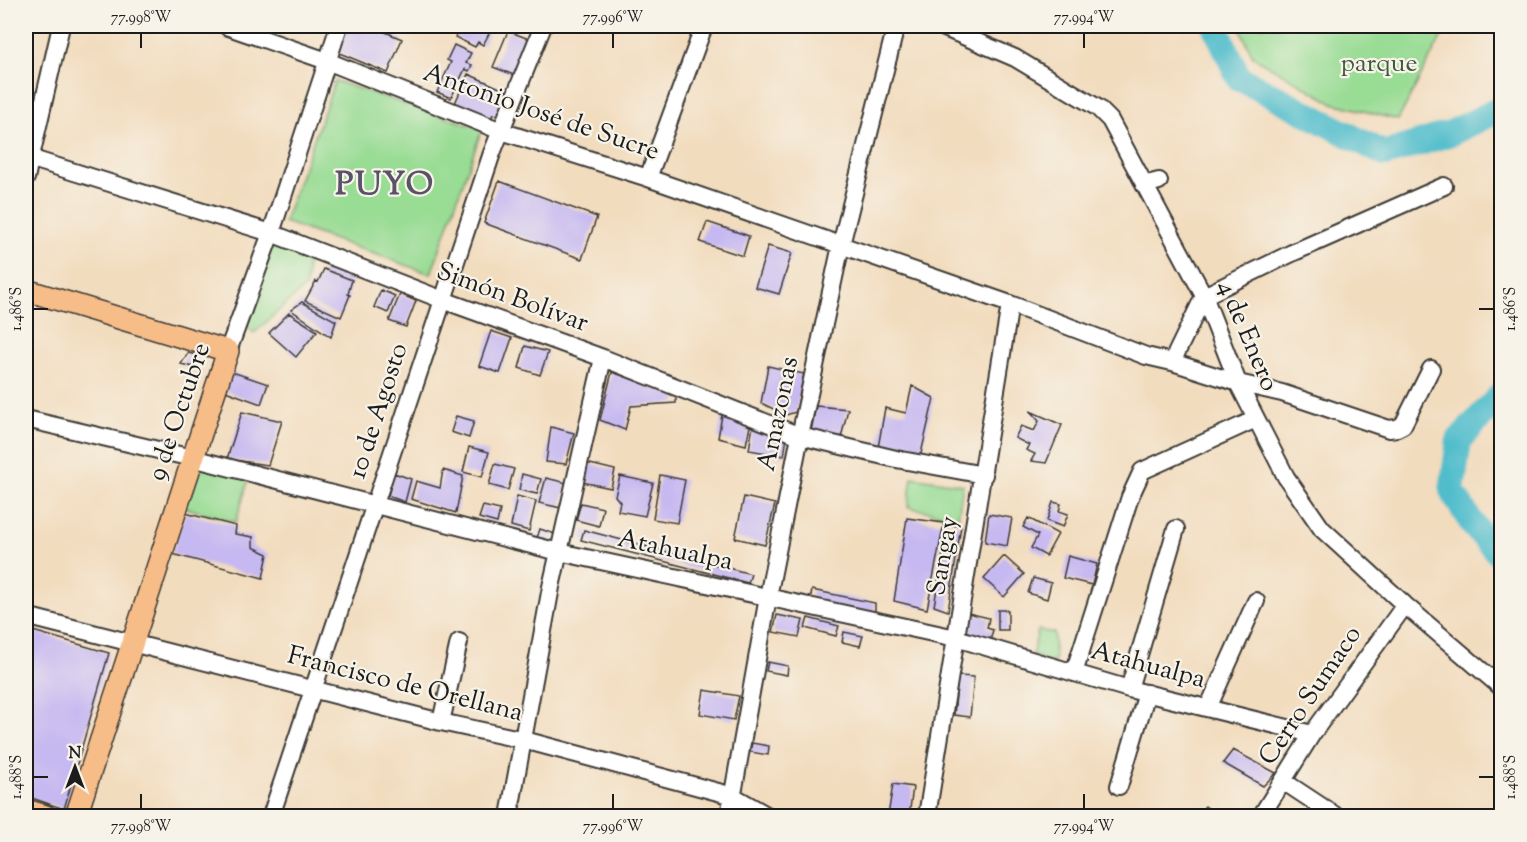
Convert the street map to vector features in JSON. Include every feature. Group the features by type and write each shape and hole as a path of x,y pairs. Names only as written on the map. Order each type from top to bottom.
{"main road":[{"path":"26,290 228,351"},
{"name":"9 de Octubre","path":"76,816 228,351"},
{"path":"26,810 46,816"}],"street":[{"path":"26,178 28,157 61,26"},
{"name":"Antonio José de Sucre","path":"226,26 327,61 501,131 648,178 841,245 1010,304 1146,356 1173,362 1238,383 1282,393 1389,429 1403,425 1431,369"},
{"name":"9 de Octubre","path":"228,351 271,233 339,26"},
{"name":"10 de Agosto","path":"271,816 492,153 543,26"},
{"path":"648,178 704,26"},
{"name":"Amazonas","path":"729,816 768,597 800,436 841,245 896,26"},
{"name":"4 de Enero","path":"940,26 1015,58 1098,108 1110,120 1152,183 1204,296 1238,383 1286,477 1322,529 1405,605 1502,688"},
{"name":"Simón Bolívar","path":"28,157 271,233 443,300 603,358 800,436 896,459 984,475"},
{"path":"1173,362 1204,296 1444,186"},
{"name":"Sangay","path":"927,816 1010,304"},
{"path":"509,816 559,552 603,358"},
{"name":"Atahualpa","path":"26,419 192,458 559,552 956,638 1129,689 1312,734"},
{"path":"1074,673 1130,497 1142,471 1256,419"},
{"path":"1129,689 1176,529"},
{"path":"1208,708 1256,602"},
{"name":"Cerro Sumaco","path":"1261,816 1312,734 1405,605"},
{"name":"Francisco de Orellana","path":"26,616 441,722 524,740 733,796 768,816"},
{"path":"441,722 459,642"},
{"path":"1119,786 1147,693"},
{"path":"1283,781 1336,816"}],"green space":[{"name":"parque","path":"1233,26 1447,26 1398,120 1333,103 1253,57 1241,30"},
{"path":"335,81 482,129 431,274 284,222"},
{"path":"272,246 308,257 306,286 254,333 246,326"},
{"path":"196,463 249,478 236,522 183,507"},
{"path":"912,477 963,485 958,518 908,507"},
{"path":"1038,630 1054,633 1055,663 1032,656"}],"building":[{"path":"348,26 385,26 383,31 402,39 388,73 337,52"},
{"path":"460,26 493,26 483,45 478,42 475,47 455,37"},
{"path":"508,31 529,39 514,75 493,67"},
{"path":"454,45 471,53 466,63 472,65 469,71 465,69 451,98 437,92 451,62 447,60"},
{"path":"468,74 509,92 499,116 493,114 491,119 455,103"},
{"path":"499,181 597,217 582,259 484,223"},
{"path":"707,222 749,236 743,256 700,242"},
{"path":"768,246 792,253 779,294 755,287"},
{"path":"324,269 352,280 348,294 350,295 341,317 305,301"},
{"path":"381,290 395,296 388,313 374,307"},
{"path":"400,294 416,301 406,327 389,321"},
{"path":"302,302 336,321 331,337 291,310"},
{"path":"289,313 317,331 296,357 269,333"},
{"path":"491,331 512,338 500,373 479,366"},
{"path":"525,346 548,352 540,375 519,368"},
{"path":"188,353 196,355 193,367 181,364"},
{"path":"768,366 804,374 796,412 786,415 761,403"},
{"path":"226,370 268,384 261,404 220,389"},
{"path":"612,372 676,395 676,403 631,406 625,430 600,420"},
{"path":"912,386 934,398 920,458 878,448 885,408 906,413"},
{"path":"816,406 848,409 841,438 811,431"},
{"path":"1030,411 1062,425 1046,463 1031,461 1035,454 1026,450 1029,445 1015,438 1021,426 1034,431 1039,421"},
{"path":"242,412 282,421 268,465 227,459"},
{"path":"722,415 751,421 746,445 718,438"},
{"path":"456,416 474,421 469,438 451,432"},
{"path":"753,425 788,431 784,456 749,450"},
{"path":"551,427 574,433 566,464 546,462"},
{"path":"469,447 489,452 482,477 463,472"},
{"path":"586,463 615,470 611,488 582,482"},
{"path":"495,464 514,469 508,490 489,485"},
{"path":"443,470 463,476 456,513 411,499 416,481 440,488"},
{"path":"394,473 411,479 405,502 388,496"},
{"path":"522,474 541,479 537,494 519,490"},
{"path":"660,475 685,480 677,523 653,519"},
{"path":"620,476 653,483 645,516 618,511 620,502 615,496"},
{"path":"546,478 567,483 561,508 539,503"},
{"path":"517,496 536,501 529,531 511,526"},
{"path":"744,497 775,504 765,545 735,538"},
{"path":"1053,502 1061,504 1059,511 1068,514 1063,527 1047,521"},
{"path":"581,503 603,508 599,526 576,520"},
{"path":"483,506 500,510 497,523 479,518"},
{"path":"185,513 236,526 235,534 253,537 253,547 268,554 263,578 172,554"},
{"path":"989,514 1012,518 1007,546 985,542"},
{"path":"907,518 944,523 927,609 894,601"},
{"path":"1028,518 1058,534 1046,556 1031,548 1038,535 1023,527"},
{"path":"948,525 961,526 948,611 934,606"},
{"path":"540,529 555,534 552,543 537,538"},
{"path":"584,530 751,574 748,583 581,540"},
{"path":"1004,556 1024,574 1004,597 984,579"},
{"path":"1068,556 1097,564 1092,585 1063,578"},
{"path":"1033,578 1051,583 1047,599 1028,593"},
{"path":"812,590 875,603 875,616 810,601"},
{"path":"998,610 1008,610 1008,630 998,630"},
{"path":"968,613 989,618 987,628 993,630 990,641 964,635"},
{"path":"777,615 803,620 799,637 773,632"},
{"path":"808,618 839,626 836,636 805,628"},
{"path":"26,629 109,653 64,809 26,796"},
{"path":"844,632 863,636 860,646 842,642"},
{"path":"768,662 788,666 787,675 766,671"},
{"path":"958,676 974,677 970,717 954,715"},
{"path":"704,690 739,696 734,720 700,714"},
{"path":"752,743 769,746 768,755 750,752"},
{"path":"1233,750 1276,773 1263,786 1223,763"},
{"path":"893,784 913,787 909,816 888,816"},
{"path":"1205,806 1218,816 1196,816"}],"waterway":[{"path":"1215,26 1239,78 1385,154 1451,133 1502,108"},
{"path":"1502,394 1459,440 1452,491 1473,525 1502,557"}],"district":[{"name":"PUYO","path":"385,186"}]}
